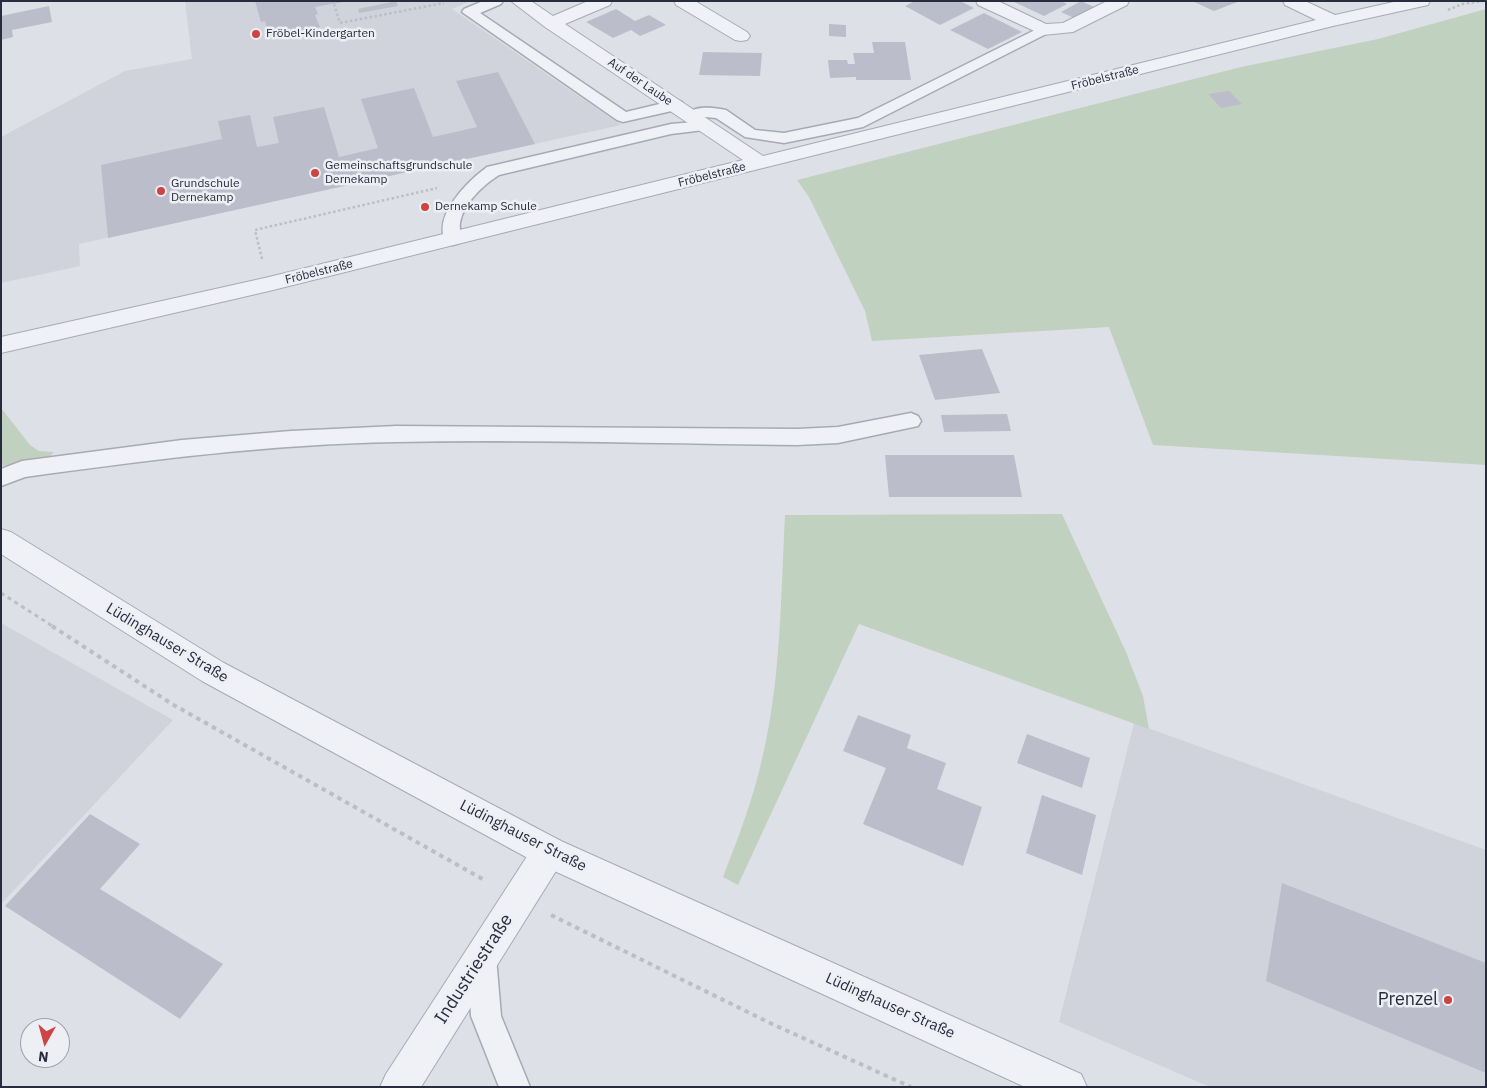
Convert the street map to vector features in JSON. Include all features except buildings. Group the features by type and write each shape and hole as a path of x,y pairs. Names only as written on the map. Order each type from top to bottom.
{"street":[{"name":"Auf der Laube","path":"519,1 760,163"},
{"path":"551,22 604,1"},
{"path":"682,1 741,36"},
{"path":"984,1 1044,30 1067,28 1121,1"},
{"path":"1291,1 1334,21"},
{"name":"Fröbelstraße","path":"1,345 454,240 1334,21 1422,1"},
{"name":"Lüdinghauser Straße","path":"1,540 213,672 549,852 1068,1087"},
{"name":"Industriestraße","path":"398,1087 549,852"}],"lane":[{"path":"489,4 469,12 623,117 691,116 703,112 720,113 751,134 784,138 863,122 1044,30"},
{"path":"454,240 451,225 455,212 481,178 493,171 689,126 691,116"},
{"path":"1,478 22,469 182,448 291,439 396,434 798,437 838,435 911,421"},
{"path":"482,958 486,1016 515,1087"}],"path":[{"path":"334,4 340,23 445,2 489,4"},
{"path":"269,284 255,230 481,178"},
{"path":"1,592 172,704 398,833 519,898 770,1023 911,1087"}],"shaded area":[{"name":"Grundschule Dernekamp","path":"185,1 471,1 452,9 621,125 79,244 80,266 1,283 1,137 125,71 192,59"},
{"path":"1,623 173,720 1,904"},
{"path":"1134,723 1486,850 1486,1087 1210,1087 1059,1022"}],"green space":[{"path":"1486,9 1486,465 1153,445 1109,327 872,341 865,311 809,197 797,180 1241,67 1378,39"},
{"path":"1,408 30,445 39,451 54,452 49,457 1,466"},
{"path":"1062,514 1126,652 1143,696 1149,729 859,624 738,885 723,877 751,799 770,722 777,663 785,515"}],"place":[{"name":"Fröbel-Kindergarten","path":"256,34"},
{"name":"Gemeinschaftsgrundschule Dernekamp","path":"315,173"},
{"name":"Grundschule Dernekamp","path":"161,191"},
{"name":"Dernekamp Schule","path":"425,207"},
{"name":"Prenzel","path":"1448,1000"}]}
